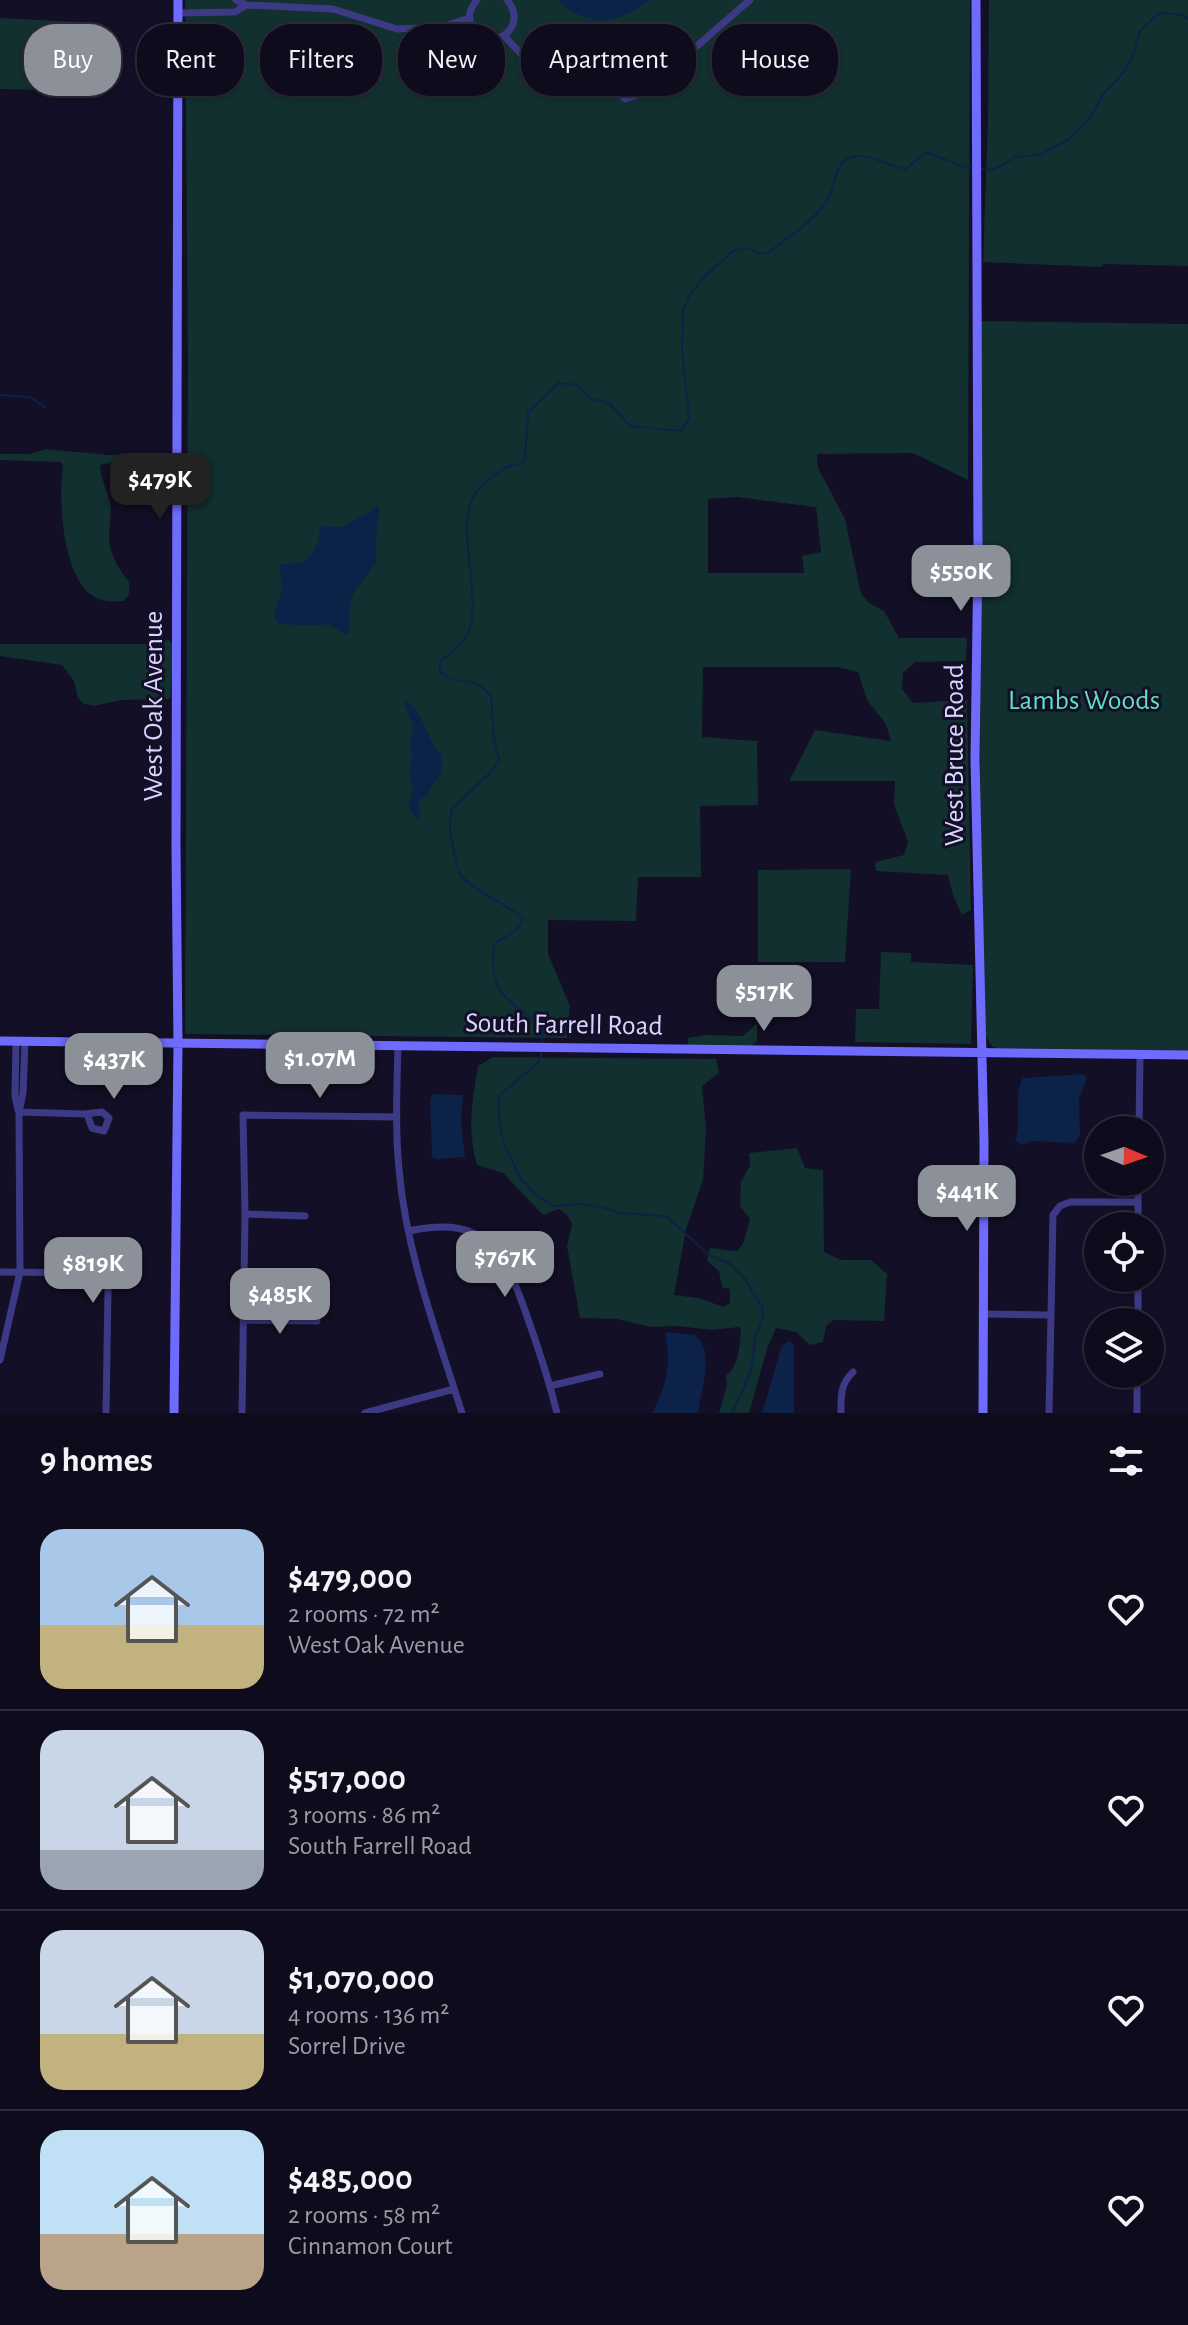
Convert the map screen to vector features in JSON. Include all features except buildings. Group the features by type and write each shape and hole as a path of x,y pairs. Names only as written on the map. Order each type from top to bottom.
{"street":[{"name":"West Oak Avenue","path":"174,1413 178,1043 178,0"},
{"path":"236,0 246,5 333,9 397,29 441,27 470,18"},
{"path":"473,24 470,11 477,0"},
{"path":"505,34 510,30 514,16 507,0"},
{"path":"696,45 750,0"},
{"name":"West Bruce Road","path":"976,0 975,760 982,1052 983,1413"},
{"path":"178,13 235,12 246,5"},
{"path":"505,36 521,54"},
{"name":"South Farrell Road","path":"0,1041 1188,1055"},
{"path":"0,1360 20,1272 19,1112 15,1096 20,1041"},
{"path":"398,1045 398,1167 409,1231 424,1297 462,1413"},
{"path":"1139,1116 1140,1055"},
{"path":"19,1112 87,1114"},
{"path":"242,1413 243,1115 397,1117"},
{"path":"1138,1196 1138,1212"},
{"path":"1049,1413 1052,1221 1055,1210 1070,1202 1138,1202"},
{"path":"245,1214 305,1216"},
{"path":"409,1231 436,1225 464,1229 484,1240 503,1257 514,1279 557,1413"},
{"path":"0,1272 95,1273 104,1278 108,1288 106,1413"},
{"path":"985,1314 1050,1315"},
{"path":"243,1320 317,1321"},
{"path":"841,1413 841,1391 846,1378 853,1372"},
{"path":"550,1386 600,1374"},
{"path":"1137,1388 1137,1413"},
{"path":"365,1413 454,1389"}],"green space":[{"path":"185,0 970,0 968,480 913,453 817,454 818,468 845,519 861,594 869,603 884,611 899,638 967,638 966,661 915,662 903,673 902,689 913,703 967,700 971,910 962,915 948,875 876,871 875,862 904,855 908,842 894,804 895,781 789,781 815,730 891,741 886,724 867,700 858,672 837,667 703,667 702,737 757,741 758,805 700,806 701,877 638,877 636,921 548,920 548,954 570,1006 567,1038 185,1034 188,362 186,96 244,96 244,24 185,24","holes":["737,497 816,507 821,552 802,556 804,573 708,573 708,499"]},
{"path":"989,0 1188,0 1188,266 1103,264 1102,267 983,262"},
{"path":"0,18 79,22 80,24 24,24 24,90 0,89"},
{"name":"Lambs Woods","path":"981,321 1188,324 1188,1051 997,1048 985,1035 980,807"},
{"path":"46,449 107,455 172,453 170,479 163,469 147,460 130,459 100,465 111,509 110,547 129,582 129,594 124,601 106,601 93,596 80,583 73,569 64,534 61,462 0,460 0,454 30,454"},
{"path":"169,640 174,646 170,699 121,700 94,706 84,704 78,698 74,681 62,665 0,656 0,644 146,644"},
{"path":"851,869 845,962 758,962 758,870"},
{"path":"881,952 911,953 911,962 973,965 971,1044 855,1042 856,1009 879,1009"},
{"path":"757,1023 757,1041 751,1046 688,1045 688,1038 743,1036"},
{"path":"493,1057 716,1059 719,1073 702,1086 706,1129 703,1180 686,1229 674,1295 698,1298 724,1307 730,1303 730,1289 722,1287 719,1271 707,1261 710,1248 737,1251 743,1244 750,1219 740,1206 741,1182 750,1165 749,1153 797,1148 805,1168 823,1170 824,1252 841,1260 871,1260 887,1274 884,1321 834,1320 826,1326 823,1342 810,1345 796,1332 776,1328 749,1413 719,1413 727,1385 726,1376 738,1356 739,1327 712,1330 651,1327 617,1319 580,1318 567,1246 572,1225 568,1216 559,1209 543,1215 503,1173 477,1165 471,1128 474,1091 478,1066"}],"water":[{"path":"557,0 650,0 626,14 604,20 581,16"},
{"path":"377,505 380,511 376,563 354,592 349,607 349,634 328,624 279,624 275,620 276,606 282,592 280,565 299,563 309,557 318,542 320,526 343,527"},
{"path":"406,700 419,715 442,757 438,780 427,796 419,800 420,819 415,818 408,806 413,788 409,771 413,726 404,703"},
{"path":"1083,1074 1087,1078 1079,1098 1080,1136 1075,1143 1031,1141 1022,1145 1015,1140 1018,1092 1023,1078"},
{"path":"433,1094 463,1095 461,1120 465,1157 432,1157 430,1099"},
{"path":"665,1334 695,1335 701,1342 706,1361 698,1413 652,1413 666,1375 668,1355"},
{"path":"790,1341 794,1346 794,1413 762,1413 782,1345"}],"waterway":[{"path":"980,169 999,167 1015,157 1039,155 1068,140 1092,115 1102,95 1124,72 1133,56 1140,31 1159,13 1184,15 1188,19"},
{"path":"542,1042 543,1030 504,995 494,977 494,945 515,930 523,918 462,877 456,865 450,832 452,809 493,770 499,760 494,740 491,695 480,685 454,680 440,671 440,662 464,639 472,621 467,524 469,507 475,494 499,472 525,460 528,412 559,383 576,385 592,399 609,403 630,426 682,430 689,419 682,349 683,312 688,298 701,280 733,251 749,248 758,253 768,253 809,222 828,199 838,170 845,160 864,156 906,169 926,152 974,168"},
{"path":"0,395 30,397 45,407"},
{"path":"542,1053 537,1064 501,1094 498,1104 502,1139 520,1178 538,1197 554,1206 579,1204 620,1213 666,1216 709,1255 729,1263 745,1279 762,1307 763,1319 756,1334 750,1374 732,1413"}]}
